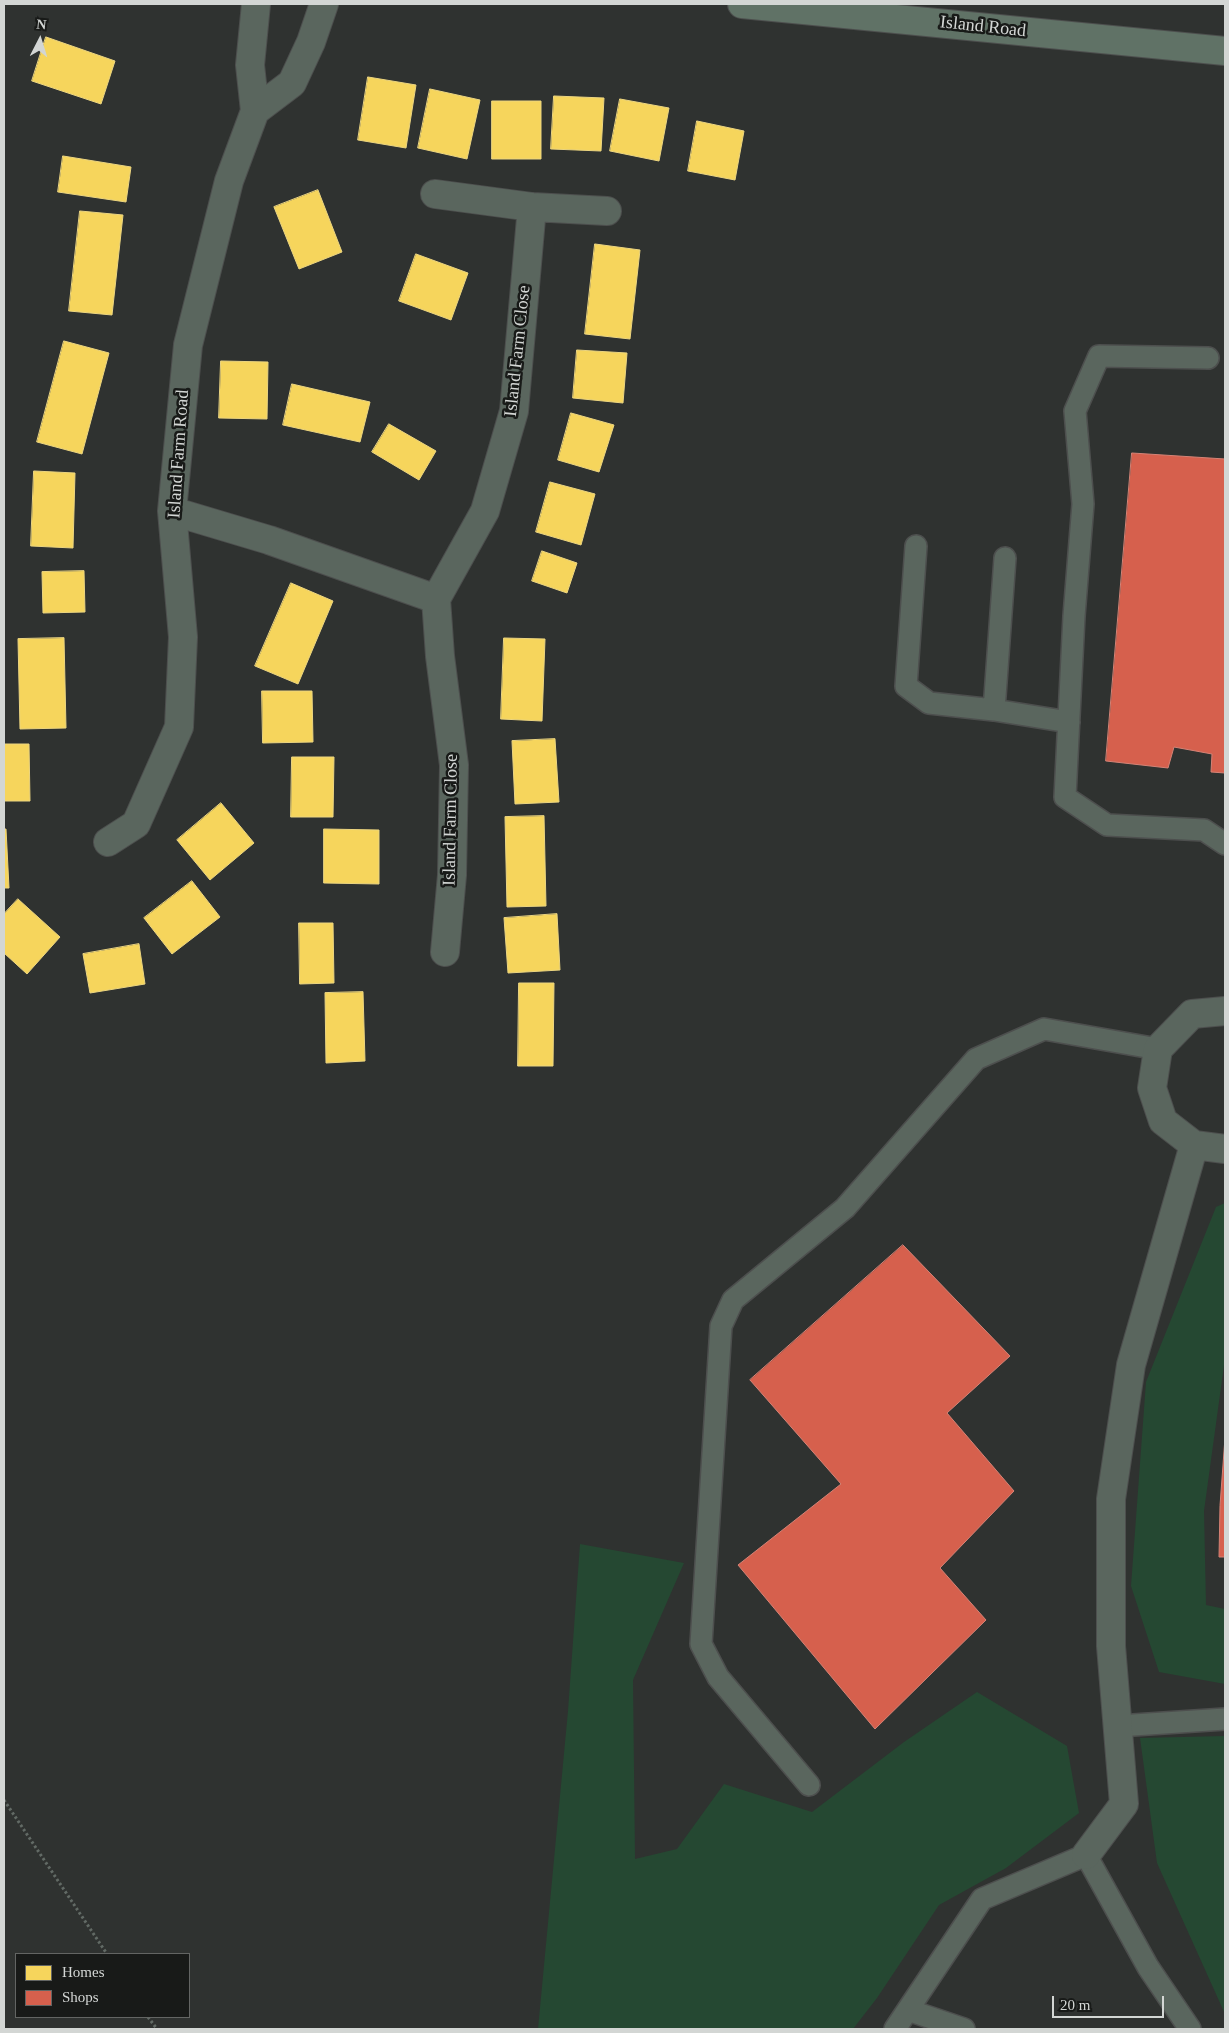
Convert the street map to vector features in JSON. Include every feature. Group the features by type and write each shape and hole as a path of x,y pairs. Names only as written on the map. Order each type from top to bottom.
{"main road":[{"name":"Island Road","path":"742,4 1225,51"}],"street":[{"name":"Island Farm Road","path":"108,842 136,824 178,727 183,637 172,511 188,345 230,181 255,111 250,65 256,4"},
{"path":"255,111 292,83 311,42 324,4"},
{"path":"434,194 532,208 607,212"},
{"name":"Island Farm Close","path":"445,952 452,875 454,765 440,656 436,599 485,511 514,411 532,208"},
{"path":"172,511 269,540 436,599"},
{"path":"1225,1011 1192,1014 1158,1049 1152,1088 1163,1121 1194,1145 1225,1149"},
{"path":"1086,1855 1124,1804 1111,1646 1111,1499 1131,1365 1194,1145"}],"lane":[{"path":"1208,358 1099,356 1075,411 1083,504 1074,616 1065,797 1108,825 1204,830 1225,844"},
{"path":"916,546 906,686 930,703 994,710 1069,722"},
{"path":"994,710 1004,558"},
{"path":"809,1785 718,1676 701,1644 721,1326 733,1300 845,1208 976,1059 1044,1028 1158,1049"},
{"path":"1118,1726 1225,1719"},
{"path":"895,2029 982,1899 1086,1855 1148,1967 1190,2029"},
{"path":"908,2010 964,2029"}],"path":[{"path":"4,1800 106,1953"},
{"path":"149,2018 157,2029"}],"green space":[{"path":"1225,1203 1225,1358 1204,1511 1206,1605 1225,1609 1225,1684 1159,1672 1131,1586 1146,1382 1216,1207"},
{"path":"580,1544 684,1563 633,1680 635,1859 677,1849 724,1784 812,1812 904,1742 977,1692 1067,1746 1079,1813 1006,1868 939,1905 877,1998 853,2029 538,2029 568,1711"},
{"path":"1225,1736 1225,2014 1157,1863 1140,1738"}],"building: Homes":[{"path":"46,37 115,61 101,104 32,81"},
{"path":"368,77 416,85 406,148 358,140"},
{"path":"430,89 480,100 467,159 418,148"},
{"path":"554,96 604,98 601,151 551,149"},
{"path":"620,99 669,108 659,161 610,151"},
{"path":"492,101 541,101 541,159 492,159"},
{"path":"697,121 744,131 735,180 688,171"},
{"path":"63,156 131,167 126,202 58,192"},
{"path":"318,190 342,252 299,269 274,207"},
{"path":"80,211 123,215 112,315 69,311"},
{"path":"595,244 640,250 630,339 585,334"},
{"path":"416,254 468,273 451,320 399,301"},
{"path":"64,341 109,353 82,454 37,442"},
{"path":"577,350 627,353 623,403 573,398"},
{"path":"221,361 268,362 267,419 219,418"},
{"path":"292,384 370,402 360,442 283,425"},
{"path":"571,413 614,425 599,472 558,460"},
{"path":"389,424 436,451 419,480 372,452"},
{"path":"34,471 75,473 73,548 31,546"},
{"path":"550,482 595,494 581,545 536,532"},
{"path":"542,551 577,563 567,593 532,581"},
{"path":"84,571 85,612 43,613 42,572"},
{"path":"291,583 333,601 298,684 255,666"},
{"path":"64,638 66,728 20,729 18,639"},
{"path":"504,638 545,639 542,721 501,719"},
{"path":"262,691 312,691 313,742 263,743"},
{"path":"555,739 559,802 515,804 512,741"},
{"path":"4,744 29,744 30,801 4,801"},
{"path":"292,757 334,757 333,817 291,817"},
{"path":"221,803 254,843 210,880 177,840"},
{"path":"544,816 546,906 507,907 505,817"},
{"path":"4,829 6,829 9,888 4,888"},
{"path":"324,829 379,830 379,884 324,883"},
{"path":"192,881 220,917 172,954 144,918"},
{"path":"18,899 60,937 27,974 4,953 4,914"},
{"path":"557,914 560,970 508,973 504,918"},
{"path":"299,923 333,923 334,983 300,984"},
{"path":"139,944 145,984 90,993 83,954"},
{"path":"519,983 554,983 553,1066 518,1066"},
{"path":"363,992 365,1061 326,1063 325,993"}],"building: Shops":[{"path":"1132,453 1225,459 1225,773 1211,772 1212,754 1174,747 1168,768 1106,761"},
{"path":"903,1245 1010,1356 947,1413 1014,1491 940,1568 986,1620 875,1729 738,1565 841,1484 750,1380"},
{"path":"1225,1438 1225,1557 1219,1557 1220,1506"}]}
